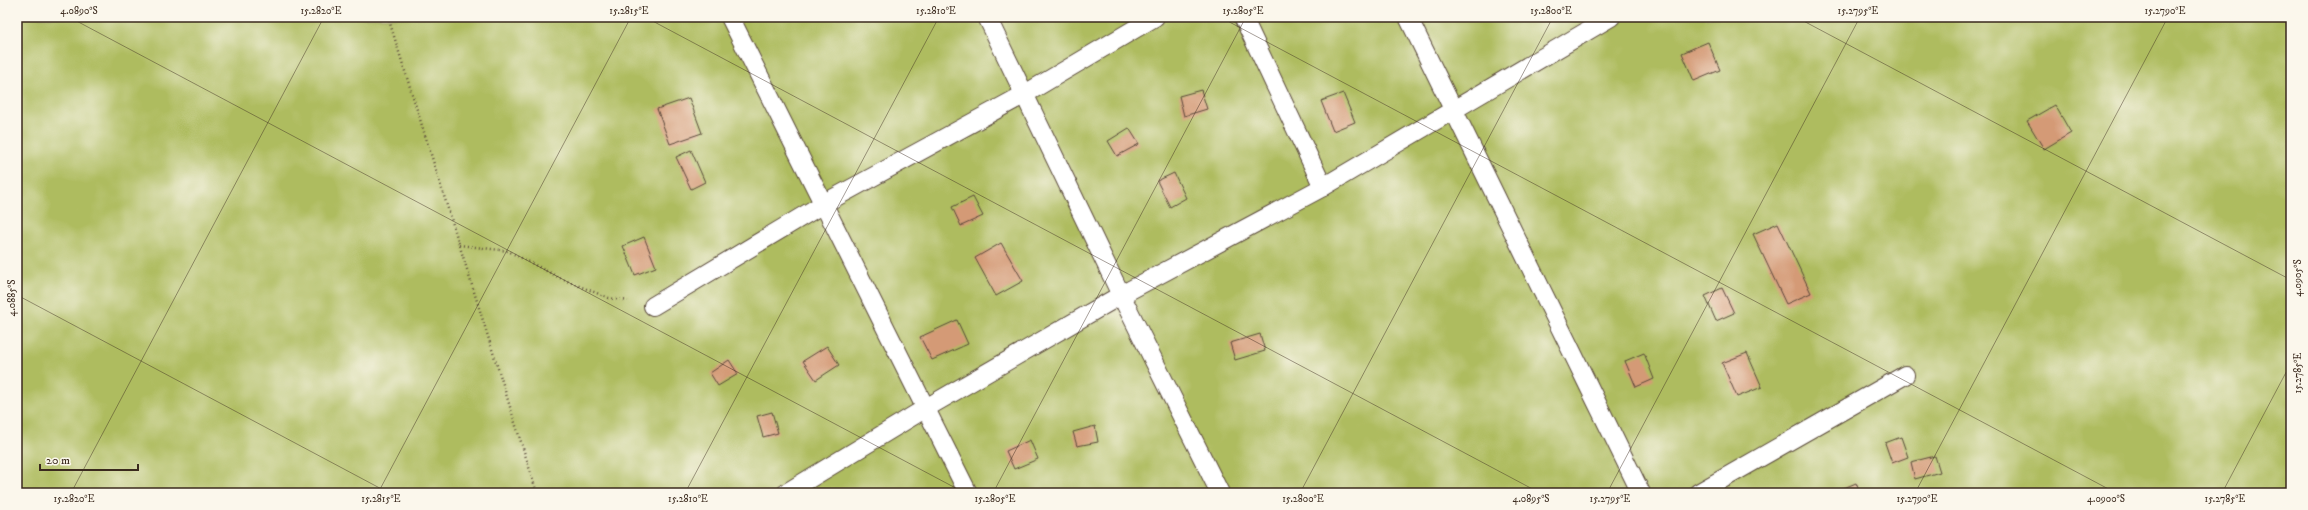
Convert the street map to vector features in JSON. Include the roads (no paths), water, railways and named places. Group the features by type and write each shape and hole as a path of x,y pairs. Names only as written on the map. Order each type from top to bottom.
{"lane":[{"path":"730,17 968,493"},
{"path":"988,17 1121,295 1220,493"},
{"path":"653,306 823,204 1025,94 1155,17"},
{"path":"1243,17 1323,187"},
{"path":"1408,17 1641,493"},
{"path":"786,493 926,408 1121,295 1323,187 1611,17"},
{"path":"1698,493 1905,375"}]}
